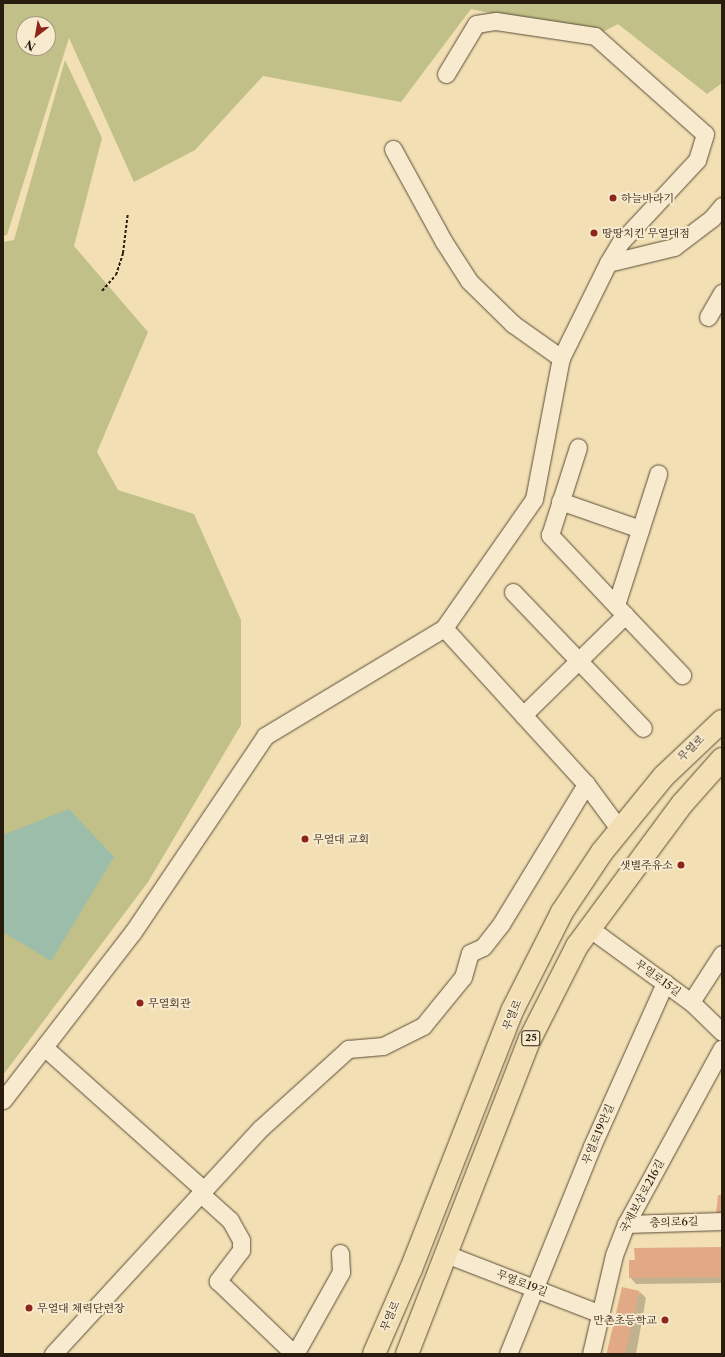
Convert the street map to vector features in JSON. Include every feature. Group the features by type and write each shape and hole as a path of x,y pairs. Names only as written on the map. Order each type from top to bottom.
{"main road":[{"name":"무열로","path":"374,1354 411,1269 512,1011 562,912 620,830 664,776 722,721"},
{"name":"25","path":"408,1354 530,1039 589,928 683,803 722,759"},
{"path":"620,830 642,857"}],"street":[{"path":"3,1100 132,932 265,736 444,628 534,499 561,358 608,263 620,242 697,160 705,134 595,36 496,21 476,24 446,74"},
{"path":"393,149 444,242 469,281 513,324 561,358"},
{"path":"608,263 674,247 719,216"},
{"path":"708,317 722,293"},
{"path":"578,447 550,535 682,676"},
{"path":"523,715 578,661 620,610 640,529 658,474"},
{"path":"560,501 640,529"},
{"path":"513,592 643,728"},
{"path":"444,628 586,784 620,830"},
{"path":"53,1354 261,1128 348,1049 383,1046 423,1026 463,977 470,953 483,948 501,924 586,784"},
{"name":"무열로15길","path":"589,928 691,1002 722,1032"},
{"path":"691,1002 722,954"},
{"name":"무열로19안길","path":"508,1354 592,1146 665,983"},
{"path":"44,1047 202,1192 230,1220 241,1240 241,1250 218,1281 294,1354 341,1272 340,1253"},
{"name":"국채보상로216길","path":"590,1354 598,1313 614,1255 626,1224 722,1048"},
{"name":"충의로6길","path":"626,1224 722,1220"},
{"name":"무열로19길","path":"446,1254 535,1287 598,1313"}],"path":[{"path":"102,291 116,275 123,253 128,214"}],"shaded area":[{"path":"3,3 722,3 722,83 707,94 618,24 595,36 471,9 401,102 263,76 195,150 134,182 69,38 7,235 3,236"},
{"path":"65,60 102,138 74,246 148,332 97,452 118,490 194,514 241,620 241,725 148,882 3,1075 3,242 14,240"},
{"path":"69,809 114,857 51,961 3,932 3,835"}],"building":[{"path":"718,1195 722,1195 722,1214 716,1214"},
{"path":"722,1247 722,1277 629,1278 629,1260 635,1260 634,1248"},
{"path":"622,1287 640,1291 625,1354 607,1353"}],"place":[{"name":"하늘바라기","path":"613,198"},
{"name":"땅땅치킨 무열대점","path":"594,233"},
{"name":"무열대 교회","path":"305,839"},
{"name":"샛별주유소","path":"681,865"},
{"name":"무열회관","path":"140,1003"},
{"name":"무열대 체력단련장","path":"29,1308"},
{"name":"만촌초등학교","path":"665,1320"}]}
